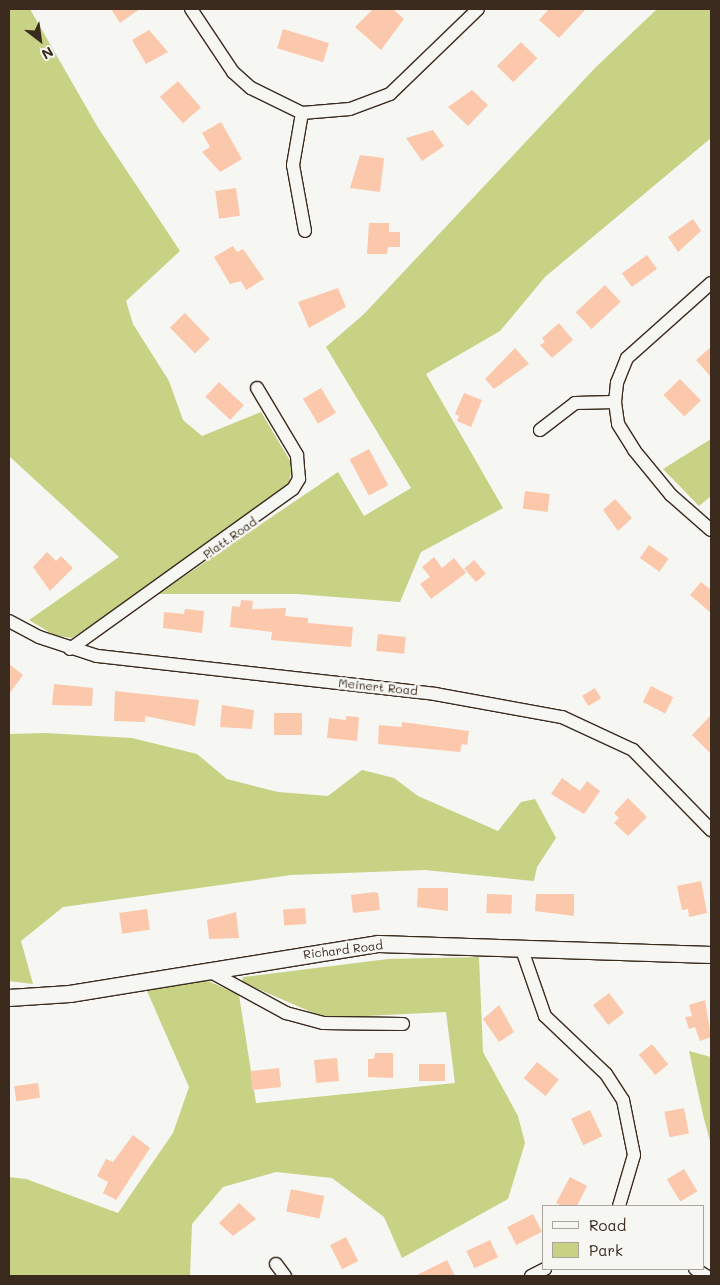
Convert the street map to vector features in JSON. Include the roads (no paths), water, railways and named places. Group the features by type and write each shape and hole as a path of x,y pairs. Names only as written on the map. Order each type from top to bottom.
{"street":[{"path":"191,9 233,72 250,88 302,113 350,109 390,94 478,9"},
{"path":"302,113 293,165 305,231"},
{"path":"711,283 627,358 616,383 615,402 618,424 634,450 671,495 711,530"},
{"name":"Platt Road","path":"70,650 293,489 300,473 297,455 257,388"},
{"path":"540,430 576,403 615,402"},
{"name":"Meinert Road","path":"9,621 70,650 435,694 562,717 633,750 711,830"},
{"name":"Richard Road","path":"9,998 70,994 379,944 521,947 711,955"},
{"path":"521,947 545,1016 606,1074 623,1100 632,1125 634,1155 619,1205"},
{"path":"209,971 286,1013 314,1020 403,1024"},
{"path":"276,1264 285,1276"},
{"path":"531,1276 543,1270"}]}
